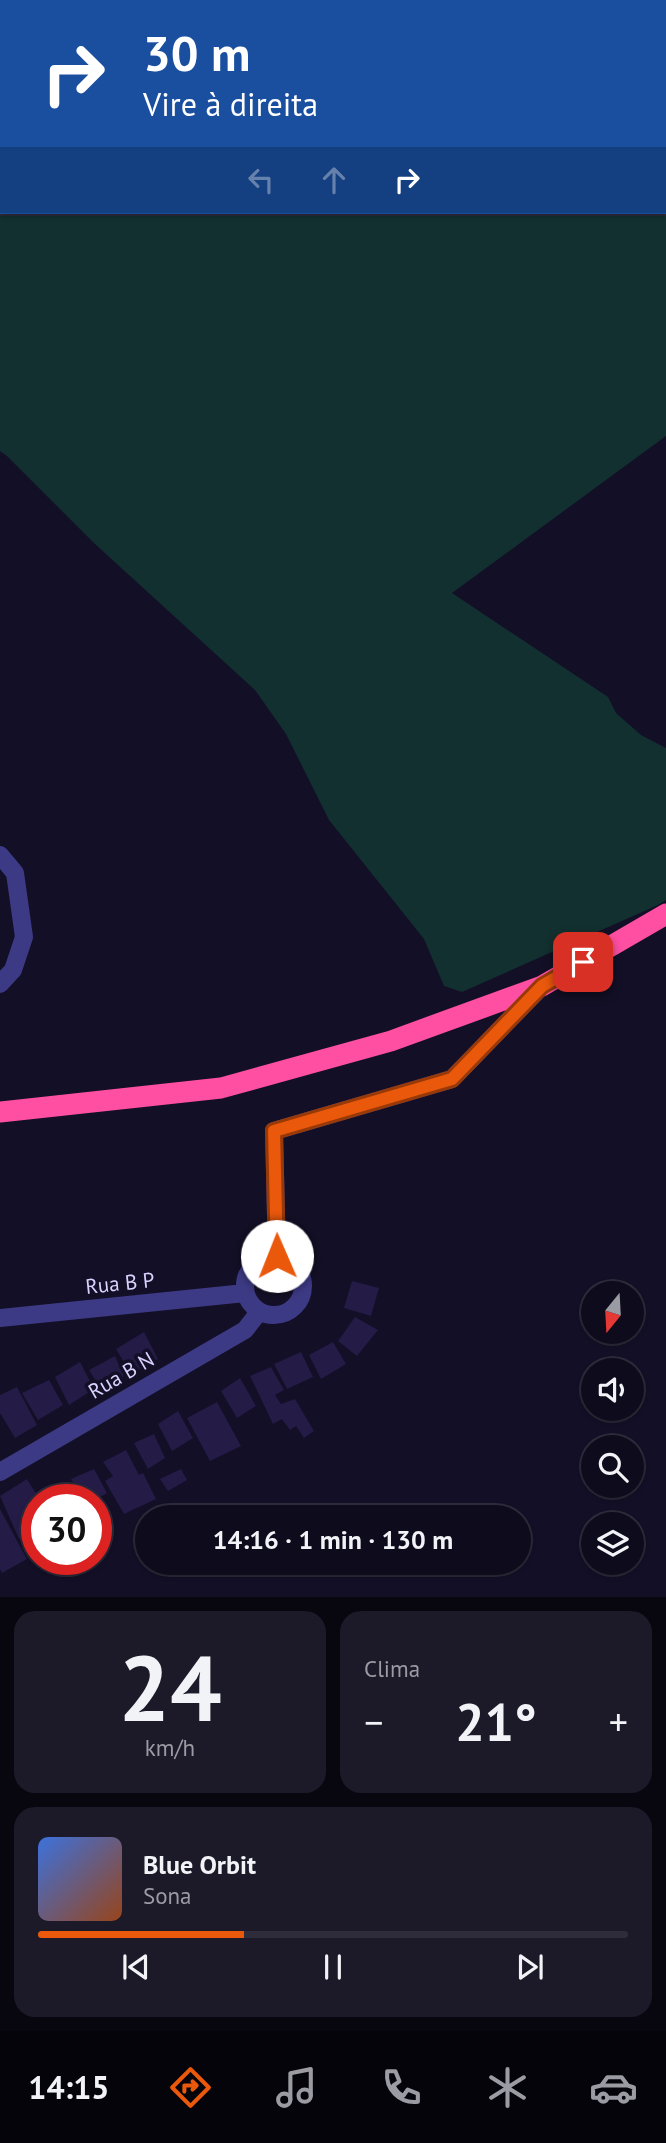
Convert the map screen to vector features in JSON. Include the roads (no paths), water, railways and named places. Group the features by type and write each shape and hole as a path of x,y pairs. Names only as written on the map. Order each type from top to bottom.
{"highway":[{"path":"0,1112 221,1088 391,1041 542,986 666,914"}],"street":[{"path":"0,855 15,873 24,937 13,970 0,984"},
{"path":"277,1256 274,1131 452,1079 542,986"},
{"path":"277,1256 292,1262 303,1278 304,1290 300,1301 292,1310 282,1315 270,1315 259,1312 250,1304 245,1293 246,1277 249,1270 261,1259 277,1256"},
{"name":"Rua B P","path":"0,1318 245,1293"},
{"name":"Rua B N","path":"0,1472 244,1330 259,1312"}]}
